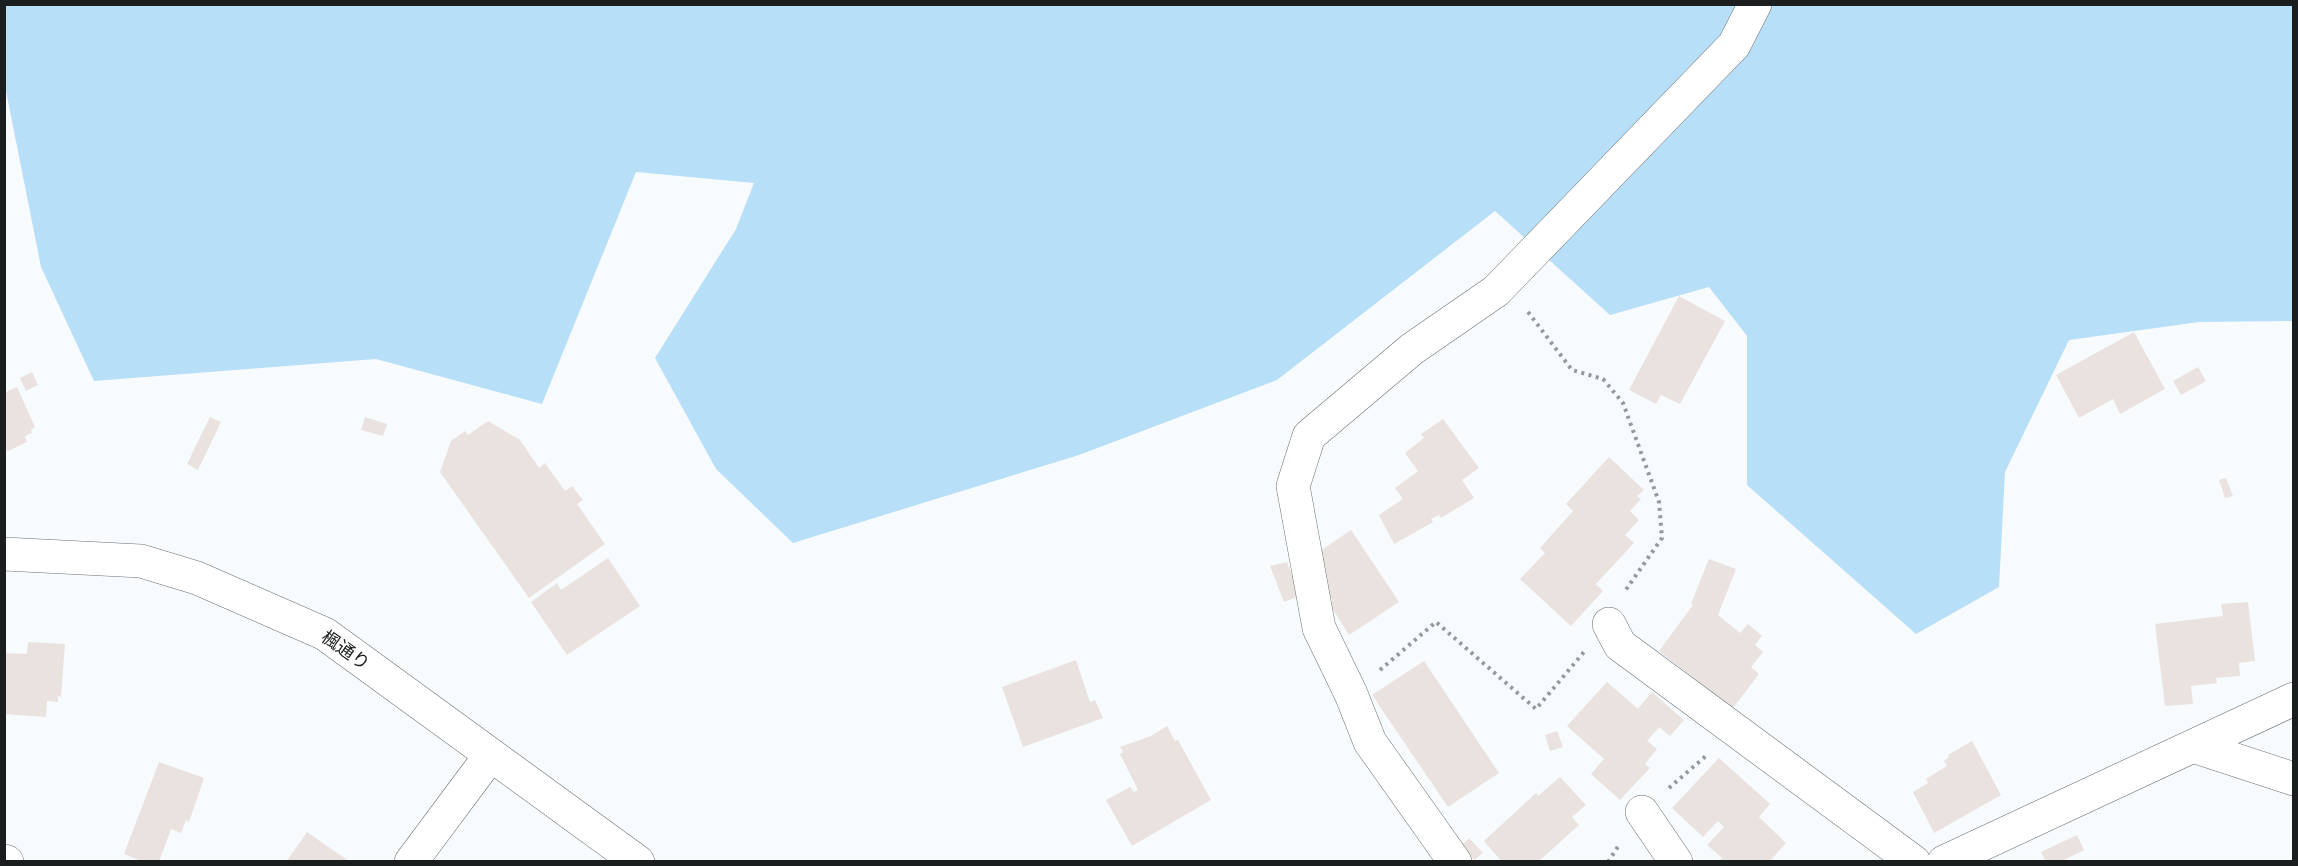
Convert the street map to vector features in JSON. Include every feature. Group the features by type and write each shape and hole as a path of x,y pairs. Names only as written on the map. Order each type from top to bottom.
{"street":[{"path":"1455,861 1370,742 1352,694 1319,628 1293,486 1309,436 1412,349 1496,291 1734,45 1755,4"},
{"name":"楓通り","path":"4,554 141,561 197,578 325,634 490,756 638,861"},
{"path":"1609,624 1620,645 1914,861"},
{"path":"1944,861 2294,699"},
{"path":"2193,747 2294,779"},
{"path":"411,861 490,756"},
{"path":"1642,812 1676,861"}],"path":[{"path":"1352,694 1436,622 1536,708 1609,624 1628,584 1662,538 1659,502 1623,403 1603,379 1572,370 1517,297 1496,291"}],"shaded area":[{"path":"4,5 2293,5 2293,321 2199,322 2069,340 2005,472 1999,587 1916,634 1747,485 1747,336 1709,287 1610,315 1495,211 1277,380 1079,455 793,543 716,469 655,358 736,229 754,183 636,172 542,404 376,359 94,381 41,267 5,86"}],"building":[{"path":"1679,296 1725,321 1680,404 1661,395 1656,404 1629,390"},
{"path":"2134,332 2165,389 2120,414 2113,399 2079,418 2056,375"},
{"path":"2198,367 2206,381 2181,395 2173,381"},
{"path":"32,372 38,385 26,391 20,378"},
{"path":"17,387 35,427 31,430 32,433 25,436 27,442 8,451 4,448 4,393"},
{"path":"210,417 221,422 198,470 187,464"},
{"path":"365,417 387,424 383,436 361,430"},
{"path":"1443,419 1479,468 1462,480 1474,498 1441,518 1439,515 1431,519 1433,522 1394,544 1379,515 1403,499 1395,488 1418,471 1405,453 1424,438 1421,434"},
{"path":"488,421 520,440 539,468 545,463 565,491 572,486 583,500 577,504 605,544 529,598 440,472 451,441 465,431 468,435"},
{"path":"1609,457 1644,490 1637,496 1641,499 1630,511 1639,520 1625,535 1634,543 1596,584 1603,591 1571,626 1520,579 1545,553 1540,548 1573,511 1566,504"},
{"path":"2226,478 2233,496 2225,498 2219,480"},
{"path":"1351,530 1399,602 1349,635 1329,603 1333,601 1322,584 1316,554"},
{"path":"608,558 640,606 567,655 531,602 557,583 561,590"},
{"path":"1709,559 1736,569 1718,615 1740,633 1748,624 1762,636 1755,645 1763,652 1751,667 1759,674 1733,708 1707,693 1709,690 1659,651 1693,605 1691,604"},
{"path":"1287,562 1300,596 1284,602 1270,566"},
{"path":"2248,602 2255,661 2239,663 2240,676 2216,678 2217,683 2191,686 2193,704 2165,706 2155,624 2223,616 2221,604"},
{"path":"28,642 65,644 61,697 58,696 58,702 47,701 46,717 4,714 4,653 27,654"},
{"path":"1076,660 1090,702 1095,700 1103,718 1023,747 1002,687"},
{"path":"1424,661 1499,773 1448,807 1372,695"},
{"path":"1607,682 1638,709 1652,692 1684,720 1670,736 1659,727 1647,741 1657,749 1645,764 1650,768 1620,800 1591,774 1604,759 1567,726"},
{"path":"1167,726 1175,741 1178,740 1211,800 1132,846 1106,800 1130,787 1134,792 1138,790 1120,754 1123,752 1120,747 1151,736"},
{"path":"1557,731 1563,747 1550,751 1545,735"},
{"path":"1972,741 2001,795 1934,833 1913,792 1928,783 1926,779 1947,766 1944,761 1949,757 1948,755"},
{"path":"1719,758 1770,804 1759,817 1786,843 1769,862 1719,862 1722,858 1707,845 1724,827 1718,821 1703,837 1672,808"},
{"path":"159,762 204,778 189,822 186,820 181,833 171,829 159,862 144,862 124,854"},
{"path":"1560,777 1586,805 1572,817 1579,825 1538,862 1502,862 1484,841 1536,793 1538,796"},
{"path":"307,832 350,862 286,862"},
{"path":"2077,835 2084,850 2060,862 2046,862 2041,852"},
{"path":"1469,838 1483,853 1474,860 1461,846"}]}
